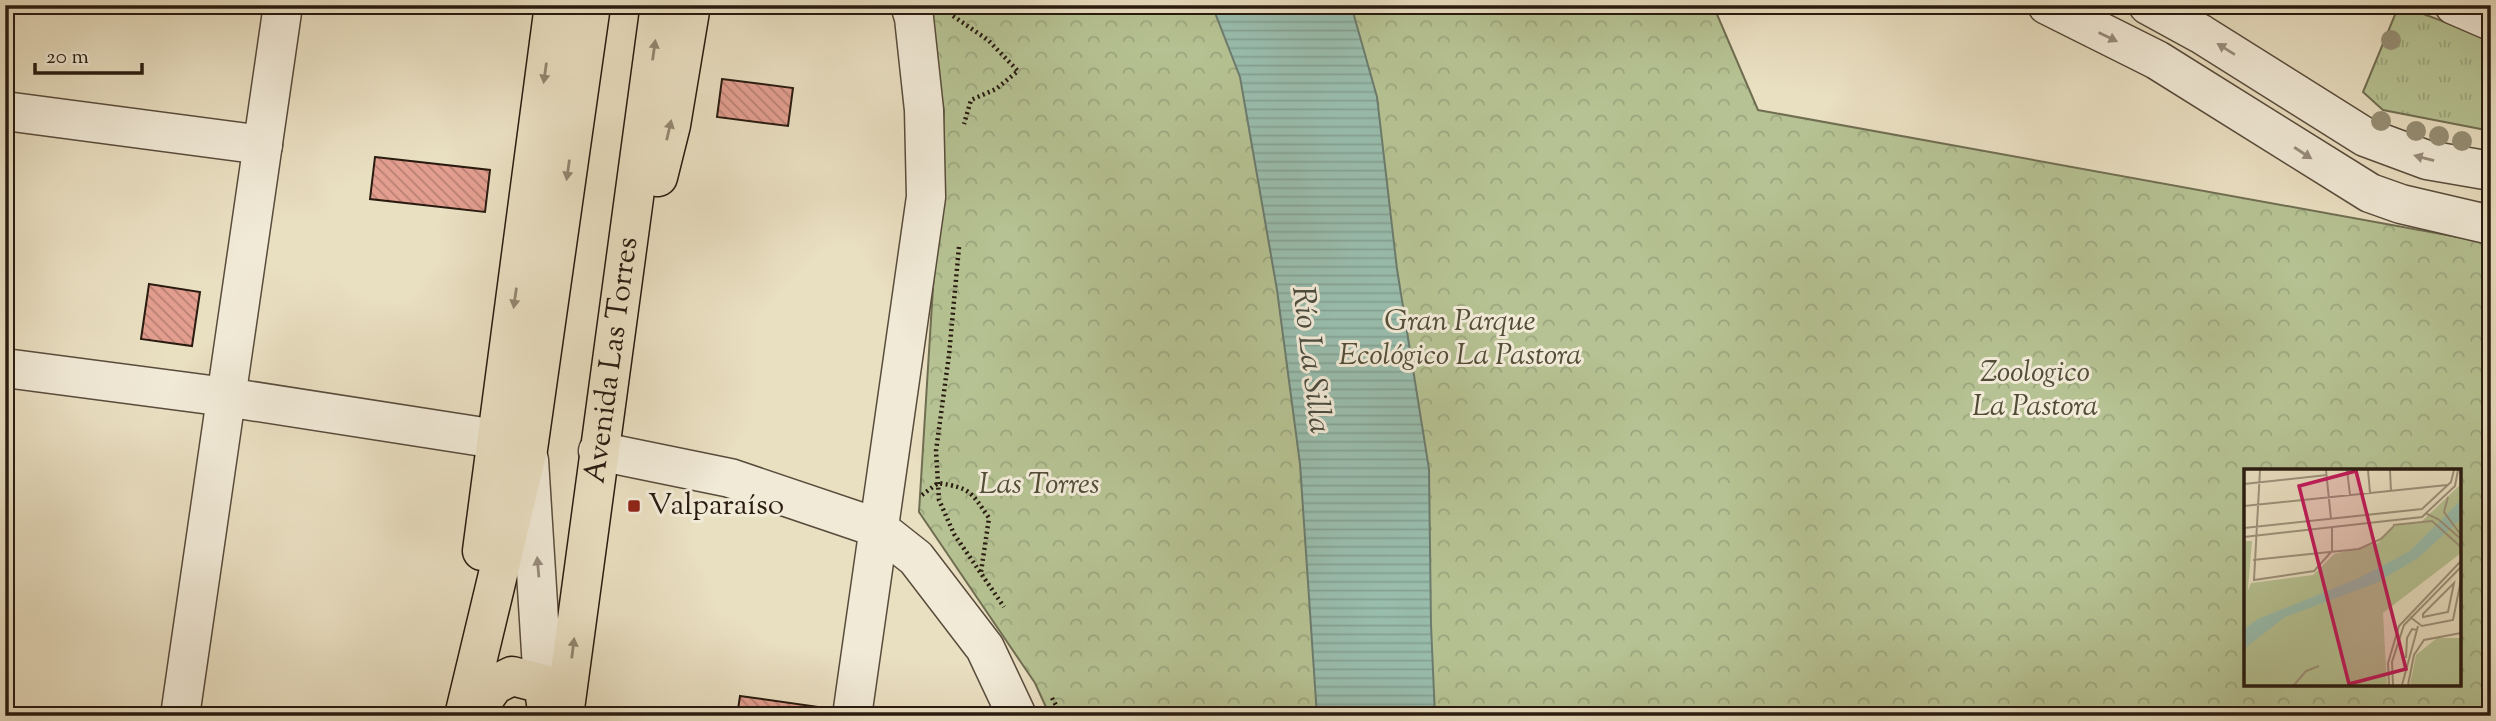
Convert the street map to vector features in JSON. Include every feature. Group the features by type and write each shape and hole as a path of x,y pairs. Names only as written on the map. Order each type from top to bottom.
{"main road":[{"path":"519,436 554,5"},
{"path":"462,716 519,436 591,5"},
{"name":"Avenida Las Torres","path":"564,716 660,5"},
{"path":"624,264 653,195 671,125 691,5"},
{"path":"472,716 494,685 504,678 527,678 546,700"}],"street":[{"path":"180,716 283,5"},
{"path":"852,716 926,197 924,110 914,18 910,5"},
{"path":"2047,5 2157,60 2370,193 2401,204 2491,225"},
{"path":"2148,5 2201,34 2365,137 2427,160 2491,172"},
{"path":"2454,5 2491,21"},
{"path":"5,111 262,145"},
{"path":"5,368 519,436 546,700"},
{"path":"598,451 730,478 878,528 916,558 985,648 1017,716"}],"path":[{"path":"949,5 953,18 988,40 1018,71 996,89 971,100 963,132"},
{"path":"954,534 939,500 936,452 949,355 960,234"},
{"path":"878,528 938,483 968,489 989,518 981,573"}],"green space":[{"path":"923,5 1713,5 1758,110 2491,243 2491,716 1050,716 1035,683 919,512 944,111"},
{"path":"2399,5 2491,39 2491,131 2383,110 2363,92"}],"water":[{"name":"Río La Silla","path":"1212,5 1351,5 1377,97 1397,269 1429,469 1435,716 1317,716 1300,464 1277,290 1240,77"}],"building":[{"path":"722,79 793,88 788,126 717,117"},
{"path":"375,157 490,170 485,212 370,199"},
{"path":"149,284 200,292 192,346 141,339"},
{"path":"740,696 840,710 840,716 737,716"}],"place":[{"name":"Valparaíso","path":"634,506"}],"park label":[{"name":"Gran Parque Ecológico La Pastora","path":"1460,339"},
{"name":"Zoologico La Pastora","path":"2035,390"},
{"name":"Las Torres","path":"1039,485"}]}
